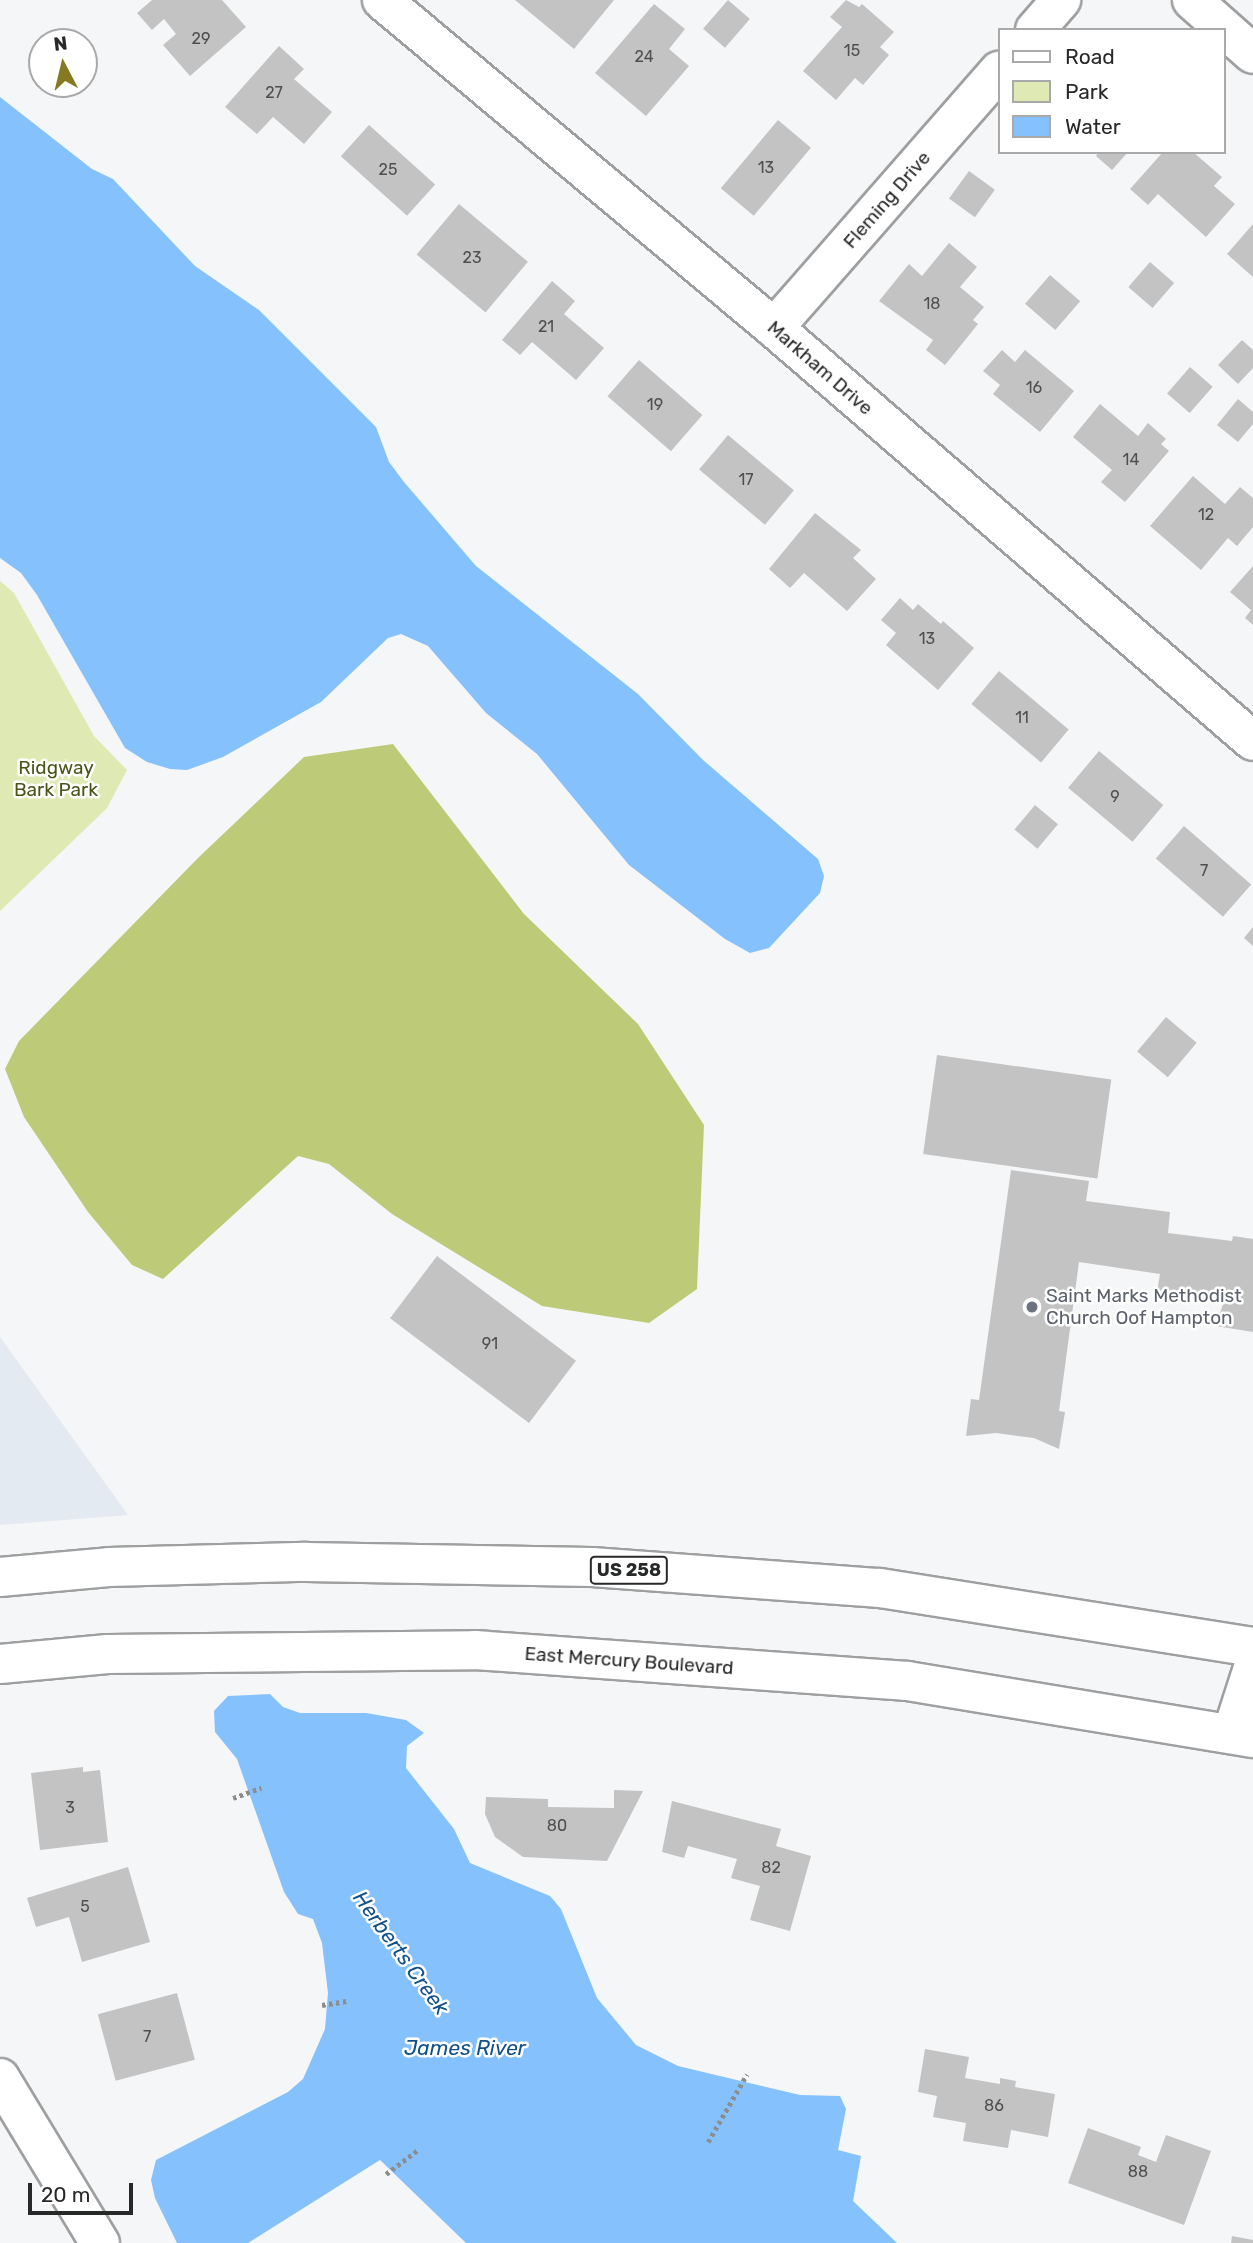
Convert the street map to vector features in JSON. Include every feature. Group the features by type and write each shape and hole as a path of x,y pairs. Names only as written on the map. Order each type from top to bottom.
{"main road":[{"name":"Markham Drive","path":"382,0 774,328 1253,741"},
{"path":"1037,28 1061,0"},
{"path":"1192,0 1224,28"},
{"path":"1225,29 1253,54"},
{"name":"Fleming Drive","path":"774,328 998,72"},
{"name":"US 258","path":"0,1577 108,1567 306,1562 592,1567 880,1588 1253,1647"},
{"name":"East Mercury Boulevard","path":"0,1664 108,1654 475,1650 908,1681 1242,1736"},
{"path":"1242,1736 1253,1668"},
{"path":"0,2078 100,2243"}],"path":[{"path":"233,1798 261,1788"},
{"path":"322,2005 347,2001"},
{"path":"708,2142 747,2074"},
{"path":"386,2174 418,2150"}],"shaded area":[{"path":"0,1337 128,1515 0,1525"}],"green space":[{"name":"Ridgway Bark Park","path":"0,581 14,593 94,736 127,770 107,808 0,911"},
{"path":"393,744 524,914 638,1024 704,1125 697,1289 649,1323 542,1306 392,1214 329,1164 298,1156 163,1279 132,1265 88,1212 24,1117 5,1069 19,1041 198,858 304,757"}],"water":[{"path":"0,97 92,169 113,179 195,266 259,310 376,427 389,462 476,566 638,694 703,760 818,859 824,876 820,893 769,948 750,953 725,939 629,865 537,754 486,713 428,646 401,634 388,638 321,702 223,757 187,770 170,769 147,762 125,748 37,595 21,573 0,558"},
{"name":"James River","path":"270,1694 283,1707 300,1713 366,1713 406,1720 424,1733 407,1746 406,1768 454,1829 470,1863 550,1896 561,1909 597,1998 636,2045 678,2066 800,2095 840,2096 846,2109 838,2150 861,2156 853,2201 897,2243 466,2243 380,2160 248,2243 177,2243 155,2198 151,2180 156,2160 288,2092 303,2079 325,2029 328,1993 322,1943 313,1919 298,1914 284,1892 237,1759 215,1732 214,1711 228,1696"}],"building":[{"path":"152,0 222,0 246,27 190,76 163,45 176,34 164,19 152,30 137,13"},
{"path":"515,0 614,0 574,49"},
{"path":"728,0 750,19 725,48 703,29"},
{"path":"846,0 859,7 862,4 894,32 880,47 889,55 863,85 855,78 836,100 803,71 842,27 830,17"},
{"path":"654,4 685,29 669,49 689,66 646,116 595,73"},
{"path":"279,46 304,69 294,79 332,112 304,144 273,117 257,134 225,107"},
{"path":"778,120 811,148 754,216 721,188"},
{"path":"369,125 435,185 407,216 341,156"},
{"path":"1098,154 1126,154 1112,170 1096,156"},
{"path":"1161,154 1195,154 1222,177 1214,186 1235,204 1206,237 1158,194 1148,205 1130,189"},
{"path":"969,171 995,190 975,217 949,199"},
{"path":"459,204 528,262 486,312 417,255"},
{"path":"1253,224 1253,277 1227,254"},
{"path":"949,243 977,267 960,287 984,307 973,320 978,324 945,365 926,350 933,340 879,301 909,264 922,276"},
{"path":"1150,262 1174,283 1153,308 1128,287"},
{"path":"1050,275 1080,301 1055,330 1025,304"},
{"path":"552,281 575,301 564,314 604,348 576,380 532,342 520,355 502,340"},
{"path":"1242,340 1253,350 1253,368 1238,384 1218,365"},
{"path":"1002,350 1015,362 1025,350 1074,391 1040,432 993,394 1000,385 983,371"},
{"path":"639,360 702,415 671,451 608,396"},
{"path":"1190,367 1213,387 1190,413 1167,393"},
{"path":"1238,399 1253,412 1253,424 1238,442 1217,425"},
{"path":"1100,404 1138,436 1148,423 1166,439 1161,444 1169,451 1125,502 1101,482 1112,470 1073,437"},
{"path":"728,435 794,490 765,525 699,469"},
{"path":"1193,476 1225,504 1240,487 1253,498 1253,527 1237,546 1228,538 1201,570 1150,526"},
{"path":"815,513 861,550 853,558 876,579 847,611 804,573 790,588 769,569"},
{"path":"1253,566 1253,625 1245,618 1251,610 1230,592"},
{"path":"900,598 913,610 918,604 974,648 938,690 886,645 896,633 881,620"},
{"path":"999,671 1069,729 1041,762 971,704"},
{"path":"1099,751 1163,805 1132,842 1068,788"},
{"path":"1035,805 1058,824 1037,849 1014,830"},
{"path":"1184,826 1251,884 1223,917 1156,858"},
{"path":"1253,927 1253,946 1244,938"},
{"path":"1166,1017 1197,1043 1168,1077 1137,1051"},
{"path":"937,1055 1111,1079 1097,1179 923,1154"},
{"name":"Saint Marks Methodist Church Oof Hampton","path":"1011,1170 1089,1181 1086,1201 1170,1212 1168,1233 1232,1241 1233,1236 1253,1239 1253,1332 1216,1326 1224,1301 1157,1292 1160,1274 1079,1262 1059,1411 1065,1412 1059,1449 1034,1438 996,1433 966,1436 971,1399 979,1400"},
{"path":"437,1256 576,1361 529,1423 390,1318"},
{"path":"83,1767 83,1772 100,1770 108,1842 40,1850 31,1773"},
{"path":"614,1790 643,1791 607,1861 523,1857 495,1837 485,1814 486,1797 548,1799 548,1807 614,1808"},
{"path":"672,1801 781,1829 776,1846 811,1856 790,1931 750,1920 760,1886 731,1878 737,1859 688,1846 684,1858 662,1852"},
{"path":"128,1867 150,1942 82,1962 69,1917 36,1927 27,1898"},
{"path":"177,1993 195,2060 116,2081 98,2014"},
{"path":"925,2049 969,2057 965,2078 1000,2084 1000,2078 1016,2081 1015,2087 1055,2094 1048,2137 1011,2130 1008,2148 963,2141 966,2123 933,2117 937,2096 918,2092"},
{"path":"1088,2128 1141,2147 1138,2155 1156,2162 1166,2135 1211,2151 1184,2225 1068,2183"},
{"path":"1232,2236 1253,2240 1253,2243 1231,2243"}],"place":[{"name":"Saint Marks Methodist Church Oof Hampton","path":"1032,1307"}],"water label":[{"name":"Herberts Creek","path":"401,1953"}]}
